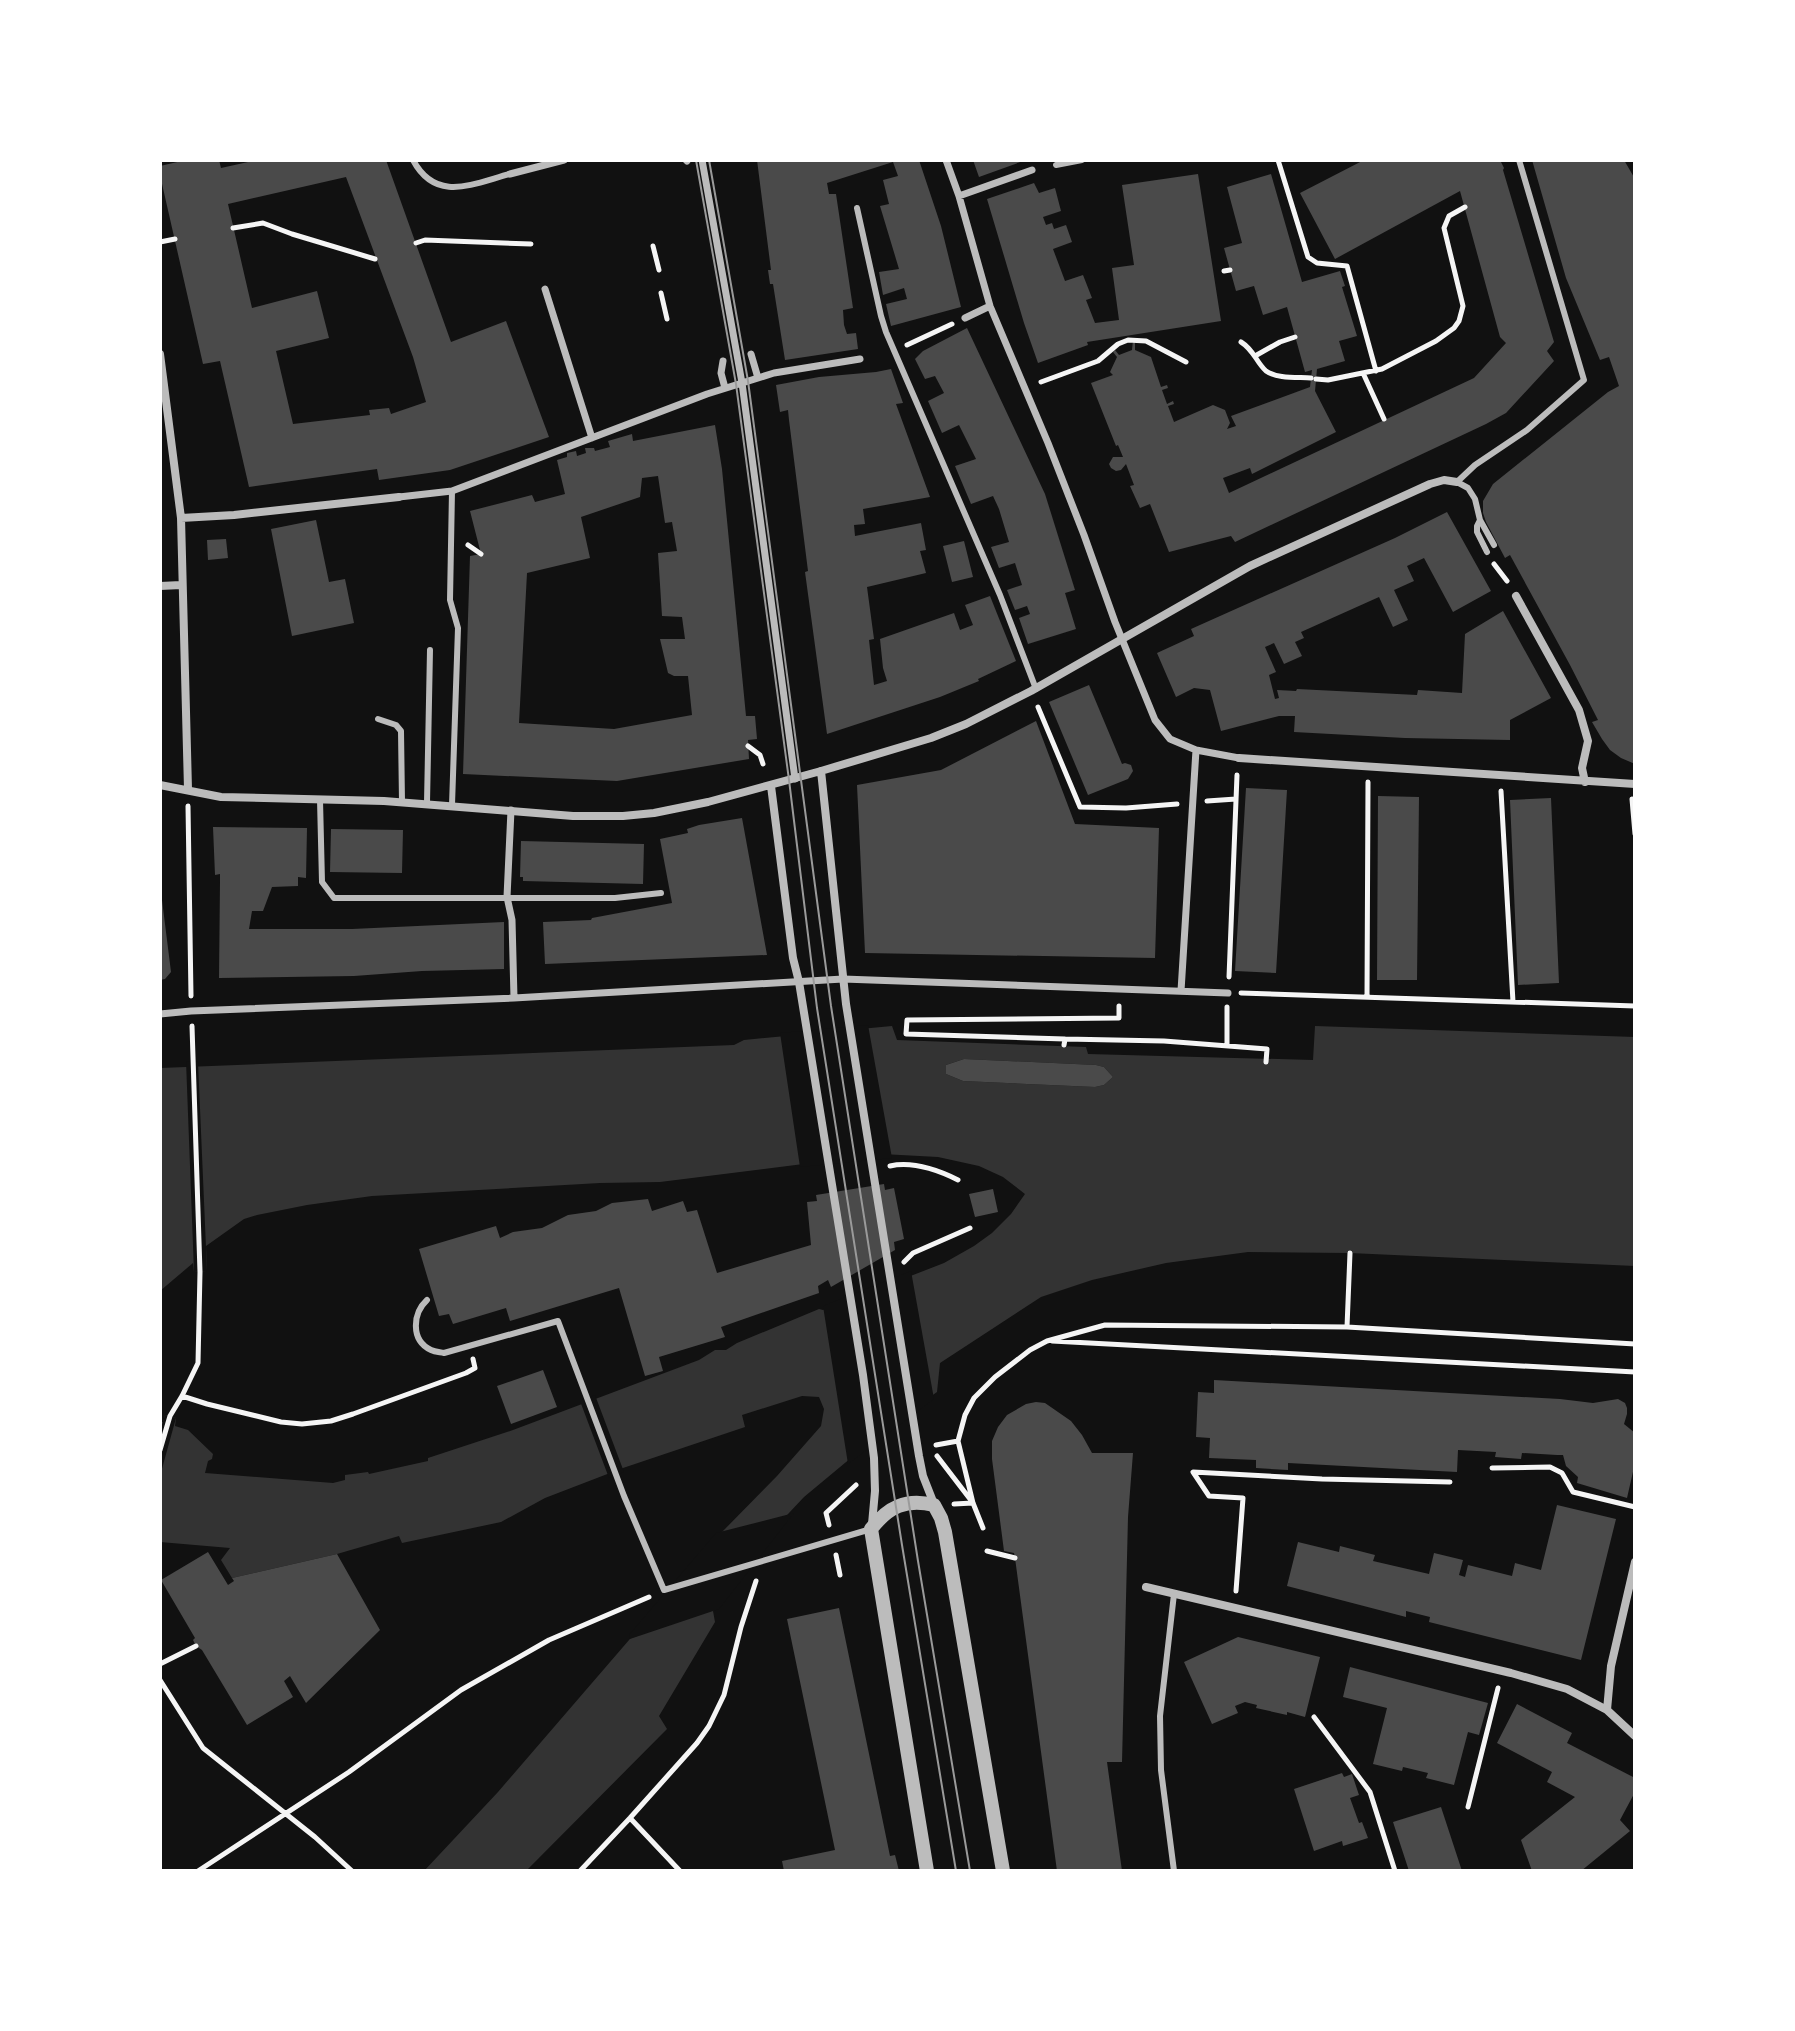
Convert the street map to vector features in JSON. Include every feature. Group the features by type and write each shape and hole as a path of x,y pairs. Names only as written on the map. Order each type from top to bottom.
{"street":[{"path":"510,174 564,160"},
{"path":"702,160 742,383 795,779"},
{"path":"946,160 990,306 1084,535 1155,720 1170,739 1196,750 1239,758 1633,784"},
{"path":"959,196 1032,170"},
{"path":"545,289 592,438"},
{"path":"965,318 990,306"},
{"path":"160,354 181,518 188,789"},
{"path":"751,354 758,378"},
{"path":"181,518 452,491 725,388 784,371 860,359"},
{"path":"723,361 721,373 725,388"},
{"path":"160,785 221,797 427,803 573,816 623,816 680,808 771,786 947,732 1034,690 1250,566 1430,484 1444,480 1457,482"},
{"path":"160,586 181,585"},
{"path":"1516,596 1579,710 1588,741 1582,768 1585,782"},
{"path":"1181,991 1196,750"},
{"path":"821,771 846,1004 913,1424 923,1476 945,1532 1003,1871"},
{"path":"771,786 793,958 863,1375 874,1458 871,1529 927,1871"},
{"path":"511,810 507,897 512,920 514,998"},
{"path":"160,1014 843,979 1228,993"},
{"path":"871,1529 882,1515 896,1507 923,1503 934,1505"},
{"path":"1607,1710 1611,1666 1635,1562"},
{"path":"1146,1587 1503,1671 1567,1689 1607,1710 1635,1736"}],"lane":[{"path":"413,160 427,179 445,188 466,186 510,174"},
{"path":"1056,165 1082,160"},
{"path":"1457,482 1475,465 1527,430 1584,380 1519,160"},
{"path":"857,208 881,316 1000,595 1034,690"},
{"path":"1457,482 1464,484 1473,494 1480,520 1494,545"},
{"path":"452,491 450,600 458,628 452,805"},
{"path":"1480,520 1476,529 1487,552"},
{"path":"427,803 430,650"},
{"path":"378,719 396,725 401,731 402,802"},
{"path":"320,800 322,882 334,898 615,898 661,893"},
{"path":"427,1300 419,1308 415,1320 416,1333 430,1350 444,1353 558,1321 624,1496 664,1590 871,1529"},
{"path":"1174,1594 1160,1716 1160,1756 1174,1871"}],"path":[{"path":"1278,160 1308,257 1317,263 1347,266 1376,371"},
{"path":"1241,342 1248,346 1267,372 1324,380 1376,371 1436,341 1454,328 1462,313 1462,298 1444,228 1449,216 1465,207"},
{"path":"233,228 263,223 375,259"},
{"path":"160,242 175,239"},
{"path":"416,243 425,240 531,244"},
{"path":"653,246 659,270"},
{"path":"661,293 667,319"},
{"path":"894,351 965,318"},
{"path":"1255,356 1295,337"},
{"path":"1025,388 1098,361 1118,344 1128,340 1146,341 1186,362"},
{"path":"1363,373 1384,419"},
{"path":"1487,552 1516,596"},
{"path":"1034,690 1080,807 1126,808 1236,799"},
{"path":"748,746 760,755 763,764"},
{"path":"1239,758 1228,993 1635,1006"},
{"path":"1367,997 1368,767"},
{"path":"1500,776 1513,1002"},
{"path":"1633,784 1635,834"},
{"path":"188,789 191,1011"},
{"path":"1119,989 1119,1018 907,1020 906,1034 1065,1042 1164,1041 1267,1049 1266,1062"},
{"path":"1226,1029 1227,1046"},
{"path":"160,1450 170,1416 198,1363 200,1272 192,1042"},
{"path":"899,1164 938,1170 958,1180"},
{"path":"913,1253 970,1228"},
{"path":"1347,1327 1350,1253"},
{"path":"983,1528 973,1503 958,1441 965,1415 974,1398 995,1377 1047,1341 1105,1325 1347,1327 1635,1344"},
{"path":"1047,1341 1635,1372"},
{"path":"182,1396 281,1422 302,1424 331,1421 353,1414 475,1368"},
{"path":"958,1441 931,1447 973,1503"},
{"path":"826,1513 866,1475 874,1458"},
{"path":"1492,1468 1550,1467 1562,1473 1573,1492 1635,1507"},
{"path":"1235,1608 1243,1498 1209,1496 1193,1472 1450,1482"},
{"path":"987,1551 1015,1558"},
{"path":"580,1871 709,1726 724,1695 741,1627 763,1560"},
{"path":"198,1871 349,1772 461,1690 549,1640 664,1590"},
{"path":"160,1664 196,1646"},
{"path":"1468,1807 1503,1671"},
{"path":"160,1680 203,1748 286,1813 352,1871"},
{"path":"1314,1717 1370,1792 1395,1871"},
{"path":"630,1818 680,1871"}],"shaded area":[{"path":"892,1026 897,1040 1086,1047 1088,1054 1313,1060 1315,1026 1635,1037 1635,1266 1350,1253 1248,1252 1166,1263 1092,1280 1041,1297 940,1363 937,1392 887,1428 788,1514 713,1611 715,1622 659,1716 667,1729 526,1871 424,1871 498,1792 723,1531 821,1426 824,1409 819,1397 802,1396 742,1415 745,1427 545,1498 501,1522 402,1543 399,1536 232,1578 221,1560 230,1548 160,1542 160,1422 163,1422 165,1415 176,1418 175,1426 188,1430 213,1454 205,1473 333,1483 345,1480 345,1475 369,1474 428,1461 428,1458 513,1430 699,1360 715,1350 726,1350 819,1309 944,1263 992,1233 1025,1194 1003,1177 979,1166 938,1157 882,1154 660,1182 372,1196 307,1205 244,1219 206,1246 207,1271 194,1272 193,1263 160,1291 160,1068 734,1045 744,1040","holes":["964,1059 1104,1067 1113,1077 1104,1085 1095,1087 963,1081 946,1074 946,1065"]}],"pier":[{"path":"868,1025 892,1158 800,1167 780,1033"},
{"path":"186,1061 198,1062 207,1271 194,1272"},
{"path":"911,1271 934,1399 848,1464 823,1306"},
{"path":"595,1395 624,1472 609,1478 580,1401"},
{"path":"165,1415 176,1418 160,1476 160,1431"},
{"path":"794,1513 719,1609 630,1639 629,1635 716,1533"}],"building":[{"path":"186,160 219,160 221,168 257,160 386,160 451,342 506,321 549,437 450,470 379,480 377,469 249,487 220,361 203,364 160,166","holes":["346,177 413,357 426,402 391,414 389,408 369,410 370,415 293,424 276,351 329,338 317,291 252,308 228,204"]},
{"path":"757,160 919,160 941,226 961,307 891,326 886,304 907,299 904,288 883,295 879,272 899,269 880,206 889,204 883,180 898,176 893,162 827,183 829,194 836,194 853,308 843,310 844,325 847,334 856,333 858,349 785,360 768,270 771,270"},
{"path":"973,160 1026,160 979,177"},
{"path":"1364,160 1500,160 1554,342 1547,351 1554,361 1506,413 1486,424 1235,542 1231,536 1169,552 1150,504 1140,508 1130,486 1134,485 1126,464 1116,471 1109,464 1113,457 1123,457 1091,383 1113,375 1110,372 1117,357 1113,352 1115,350 1119,355 1132,350 1135,340 1135,350 1151,357 1161,387 1167,385 1168,388 1162,390 1167,404 1173,401 1174,404 1168,406 1174,422 1213,405 1225,410 1230,423 1227,429 1236,426 1231,416 1310,387 1312,370 1305,372 1287,307 1263,315 1254,286 1236,291 1224,248 1242,243 1227,187 1271,174 1302,282 1340,271 1357,336 1339,341 1345,361 1317,369 1315,391 1336,432 1252,474 1250,468 1223,478 1229,493 1474,378 1506,343 1500,337 1460,191 1335,259 1300,193"},
{"path":"1532,160 1624,160 1635,179 1635,764 1610,750 1602,739 1592,722 1598,720 1570,665 1510,555 1505,558 1483,513 1483,501 1493,484 1619,386 1609,357 1600,360 1566,278"},
{"path":"1198,174 1221,321 1087,342 1088,345 1038,363 987,199 1034,183 1039,193 1055,188 1061,211 1043,217 1046,225 1052,223 1054,229 1066,225 1072,242 1053,249 1065,281 1083,275 1092,298 1086,300 1095,323 1119,320 1112,268 1134,265 1122,185"},
{"path":"967,328 1045,494 1075,590 1065,593 1076,629 1028,644 1019,618 1030,614 1027,606 1015,610 1007,590 1022,585 1015,563 999,568 991,547 1009,542 999,509 993,496 971,504 955,466 976,459 959,425 942,433 928,401 944,393 935,376 925,379 915,359 923,351"},
{"path":"891,369 903,403 896,404 930,497 863,509 865,524 854,525 855,536 921,523 926,550 920,551 926,573 867,587 874,639 869,640 874,685 887,681 880,639 954,613 960,630 973,625 965,605 990,596 1016,661 940,697 827,734 805,572 808,571 788,410 780,412 776,385"},
{"path":"715,425 746,716 755,716 757,739 748,740 749,759 617,781 463,774 470,556 481,554 470,511 532,495 535,502 565,494 557,460 567,457 567,453 576,451 577,456 586,453 585,448 594,448 595,451 610,447 608,441 632,434 633,441","holes":["658,476 665,523 672,522 677,551 658,553 662,616 682,617 685,639 660,639 668,673 688,676 692,715 614,729 519,723 527,573 590,558 581,517 640,497 642,478"]},
{"path":"1447,512 1491,591 1453,612 1424,558 1407,566 1414,581 1394,590 1408,620 1393,627 1379,597 1301,632 1304,638 1295,642 1302,656 1284,664 1274,643 1265,647 1276,672 1269,675 1275,699 1279,698 1277,690 1297,689 1417,695 1418,690 1462,693 1465,634 1503,611 1551,698 1510,720 1510,740 1294,732 1295,716 1279,716 1221,731 1210,690 1194,688 1176,697 1157,653 1194,636 1191,629"},
{"path":"316,520 329,582 345,579 354,623 292,636 271,529"},
{"path":"226,539 228,558 208,560 207,540"},
{"path":"964,541 973,577 952,582 943,546"},
{"path":"1089,685 1122,764 1131,765 1133,771 1128,779 1088,795 1049,702"},
{"path":"1036,721 1075,824 1159,828 1155,958 865,953 857,785 941,770"},
{"path":"1246,788 1287,790 1276,973 1235,971"},
{"path":"1378,796 1419,797 1417,980 1377,980"},
{"path":"1551,798 1559,983 1518,985 1510,800"},
{"path":"742,818 767,955 545,964 543,922 591,920 672,903 660,839 688,833 687,829 699,825"},
{"path":"213,827 307,828 306,878 298,877 298,886 272,887 263,911 252,911 249,929 352,929 504,922 504,969 219,978 220,874 215,875"},
{"path":"331,829 403,830 402,873 330,872"},
{"path":"521,841 644,844 643,884 523,881 520,877"},
{"path":"160,900 171,972 160,980"},
{"path":"964,1059 1096,1065 1104,1067 1113,1077 1104,1085 1095,1087 963,1081 946,1074 946,1065"},
{"path":"884,1184 885,1190 894,1188 904,1239 894,1242 895,1250 831,1287 828,1280 818,1286 819,1293 721,1327 725,1337 659,1357 663,1371 645,1376 619,1288 510,1321 506,1308 453,1324 449,1314 439,1316 419,1249 496,1226 500,1238 513,1232 542,1228 568,1215 596,1211 612,1203 648,1199 652,1211 683,1201 687,1212 697,1210 717,1273 811,1245 807,1202 817,1201 816,1195"},
{"path":"993,1189 998,1212 975,1217 969,1194"},
{"path":"543,1370 557,1407 511,1424 497,1386"},
{"path":"1214,1380 1593,1403 1618,1399 1627,1408 1624,1424 1635,1433 1635,1463 1627,1498 1577,1483 1578,1477 1566,1466 1563,1455 1522,1453 1521,1459 1495,1457 1496,1452 1458,1450 1457,1472 1288,1463 1288,1470 1256,1468 1256,1460 1209,1458 1210,1438 1196,1437 1198,1392 1214,1393"},
{"path":"1036,1402 1045,1403 1071,1421 1092,1453 1133,1453 1128,1517 1122,1762 1107,1762 1122,1871 1057,1871 1015,1558 1014,1553 1004,1551 992,1459 992,1441 1007,1415"},
{"path":"1557,1505 1616,1519 1581,1660 1429,1622 1430,1617 1406,1611 1406,1617 1287,1586 1298,1542 1339,1552 1340,1546 1375,1555 1373,1561 1429,1574 1434,1553 1463,1560 1459,1575 1465,1577 1468,1565 1512,1576 1515,1563 1541,1570"},
{"path":"208,1552 228,1585 234,1581 232,1578 337,1554 380,1630 306,1703 290,1676 284,1681 293,1697 247,1725 202,1650 196,1646 195,1638 161,1580"},
{"path":"839,1608 890,1856 895,1855 899,1871 784,1871 782,1861 835,1850 787,1619"},
{"path":"1238,1637 1320,1657 1305,1717 1256,1708 1257,1705 1245,1702 1235,1706 1238,1713 1212,1724 1184,1662"},
{"path":"1350,1667 1488,1703 1479,1735 1468,1732 1454,1785 1426,1778 1428,1773 1373,1764 1387,1708 1343,1697"},
{"path":"1517,1704 1572,1733 1567,1743 1635,1778 1635,1792 1620,1820 1630,1831 1581,1871 1532,1871 1521,1840 1575,1797 1547,1782 1552,1772 1497,1743"},
{"path":"1342,1773 1344,1777 1352,1774 1359,1795 1350,1798 1368,1838 1343,1846 1342,1841 1314,1851 1294,1789"},
{"path":"1441,1807 1462,1871 1409,1871 1393,1822"}],"tram line":[{"path":"696,160 736,384 817,1008 956,1871"},
{"path":"709,160 748,381 831,1006 970,1871"}]}
